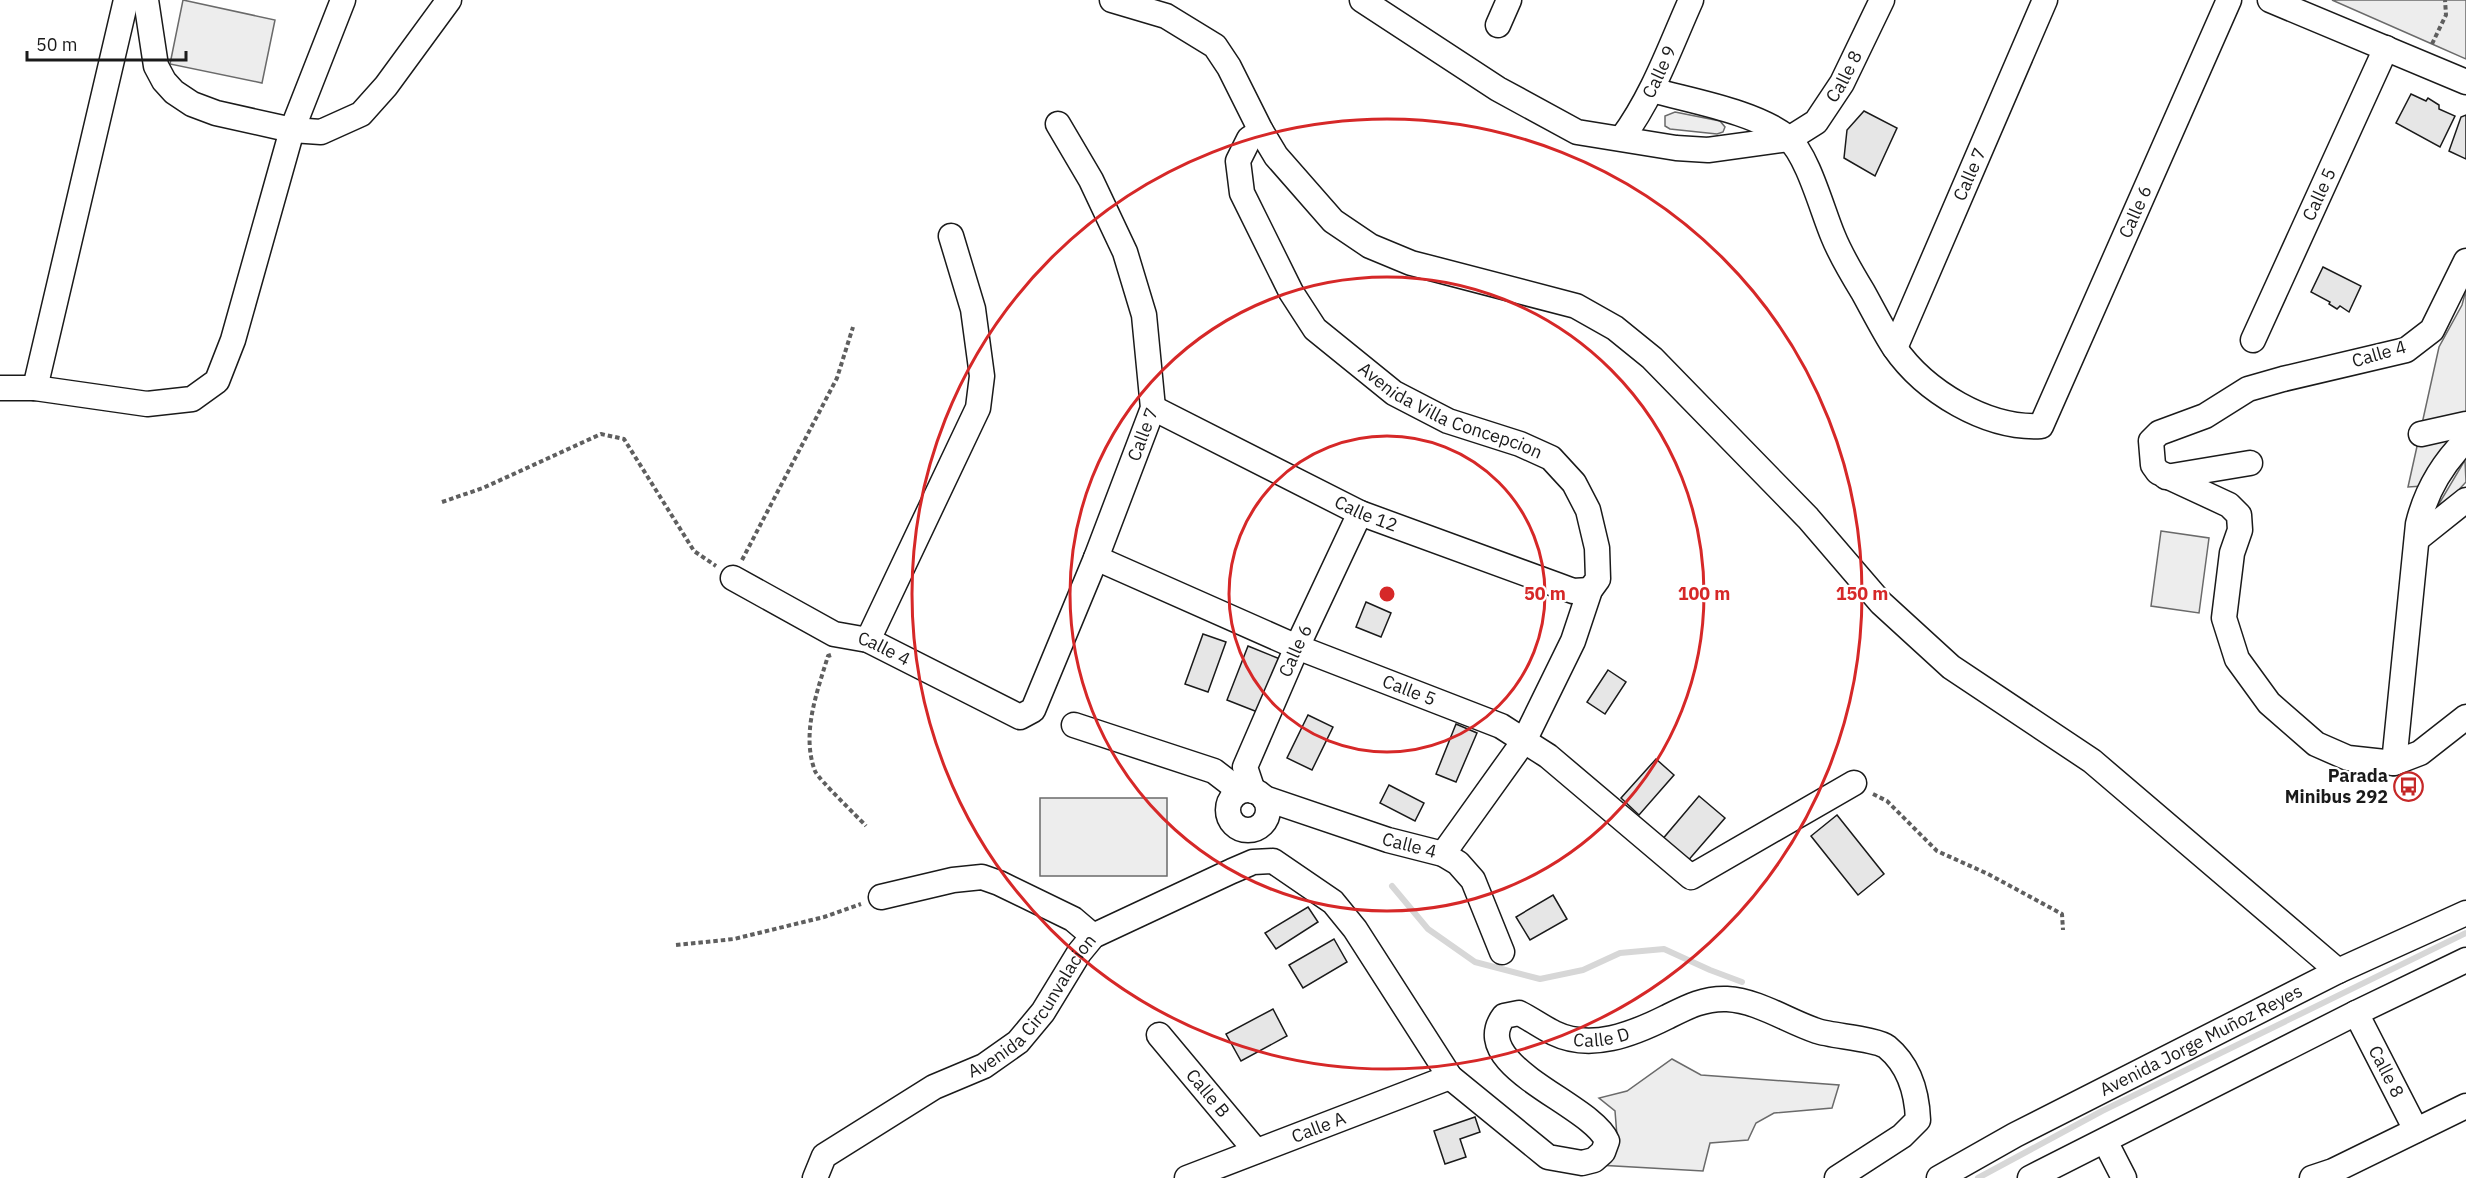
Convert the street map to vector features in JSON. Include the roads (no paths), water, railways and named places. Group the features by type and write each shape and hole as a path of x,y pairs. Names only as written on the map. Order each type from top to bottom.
{"street":[{"path":"35,388 126,0"},
{"path":"146,0 156,66 164,81 174,92 192,104 216,113 292,129 321,132 361,114 386,86 449,0"},
{"path":"0,388 35,388 147,404 192,399 217,381 233,340 292,129 343,0"},
{"path":"1112,0 1166,16 1215,46 1229,67 1276,156 1333,221 1370,246 1411,263 1576,306 1615,328 1652,358 1808,518 1881,603 1951,667 2092,761 2169,824 2338,971"},
{"path":"1362,0 1498,89 1577,132 1676,148 1708,150 1789,139"},
{"path":"1498,25 1509,0"},
{"name":"Calle 9","path":"1622,138 1638,116 1652,90 1691,0"},
{"name":"Calle 8","path":"1789,139 1816,122 1827,108 1882,0"},
{"name":"Calle 7","path":"1895,348 2045,0"},
{"name":"Calle 6","path":"1895,348 1921,378 1953,400 1987,417 2023,427 2041,426 2229,0"},
{"path":"2270,0 2466,82"},
{"name":"Calle 5","path":"2253,340 2386,48"},
{"path":"1652,90 1763,122 1789,139 1812,176 1839,252 1895,348"},
{"name":"Calle 7","path":"1033,710 1096,558 1153,408 1144,315 1125,252 1091,180 1058,124"},
{"name":"Avenida Villa Concepcion","path":"1261,131 1249,139 1238,161 1242,193 1291,292 1315,329 1394,393 1448,421 1520,444 1551,458 1574,483 1588,510 1596,548 1598,579 1590,590 1573,641 1524,741 1443,854"},
{"path":"867,640 978,408 982,376 973,309 951,236"},
{"name":"Calle 4","path":"2166,477 2153,465 2151,441 2159,433 2205,416 2248,389 2406,350 2432,330 2466,261"},
{"name":"Calle 12","path":"1153,408 1360,513 1573,591 1590,590"},
{"path":"2421,434 2466,424"},
{"path":"2394,763 2422,507 2431,484 2466,440"},
{"path":"2166,477 2250,463"},
{"path":"2166,477 2229,505 2239,515 2240,530 2232,553 2224,618 2237,659 2269,704 2316,744 2348,758 2394,763 2420,753 2466,717"},
{"path":"2417,539 2466,500"},
{"name":"Calle 6","path":"1252,793 1245,767 1297,647 1360,513"},
{"name":"Calle 5","path":"1096,558 1297,647 1501,726 1548,756 1692,877 1854,783"},
{"name":"Calle 4","path":"733,578 834,634 867,640 1020,717 1033,710"},
{"name":"Calle 4","path":"1074,725 1214,771 1252,793 1388,840 1443,854 1458,863 1473,880 1502,952"},
{"path":"1252,793 1268,809 1265,822 1260,827 1248,831 1234,825 1229,818 1229,802 1252,793"},
{"path":"1248,831 1253,862 1273,861 1333,902 1355,929 1450,1077"},
{"name":"Avenida Circunvalacion","path":"815,1178 824,1156 933,1087 984,1066 1018,1042 1043,1012 1079,953 1093,936 1253,862"},
{"path":"881,897 952,880 982,877 999,882 1073,919 1093,936"},
{"name":"Avenida Jorge Muñoz Reyes","path":"1939,1178 2015,1135 2338,971 2466,912"},
{"path":"2030,1178 2466,960"},
{"name":"Calle D","path":"1450,1077 1551,1167 1594,1160 1603,1152 1607,1141 1603,1131 1592,1121 1541,1089 1507,1057 1497,1042 1497,1026 1504,1016 1519,1013 1556,1034 1579,1041 1602,1040 1631,1032 1697,1003 1728,999 1770,1011 1816,1031 1886,1046 1902,1064 1914,1085 1918,1120 1902,1136 1837,1178"},
{"name":"Calle 8","path":"2356,1013 2416,1130"},
{"name":"Calle B","path":"1159,1035 1256,1151"},
{"name":"Calle A","path":"1187,1178 1450,1077"},
{"path":"2312,1178 2333,1171 2466,1106"},
{"path":"2105,1141 2124,1178"}],"waterway":[{"path":"1392,886 1428,929 1475,962 1540,979 1583,970 1620,953 1664,949 1742,982"},
{"path":"1978,1178 2102,1111 2466,933"}],"place":[{"name":"Parada Minibus 292","path":"2409,786"}]}
